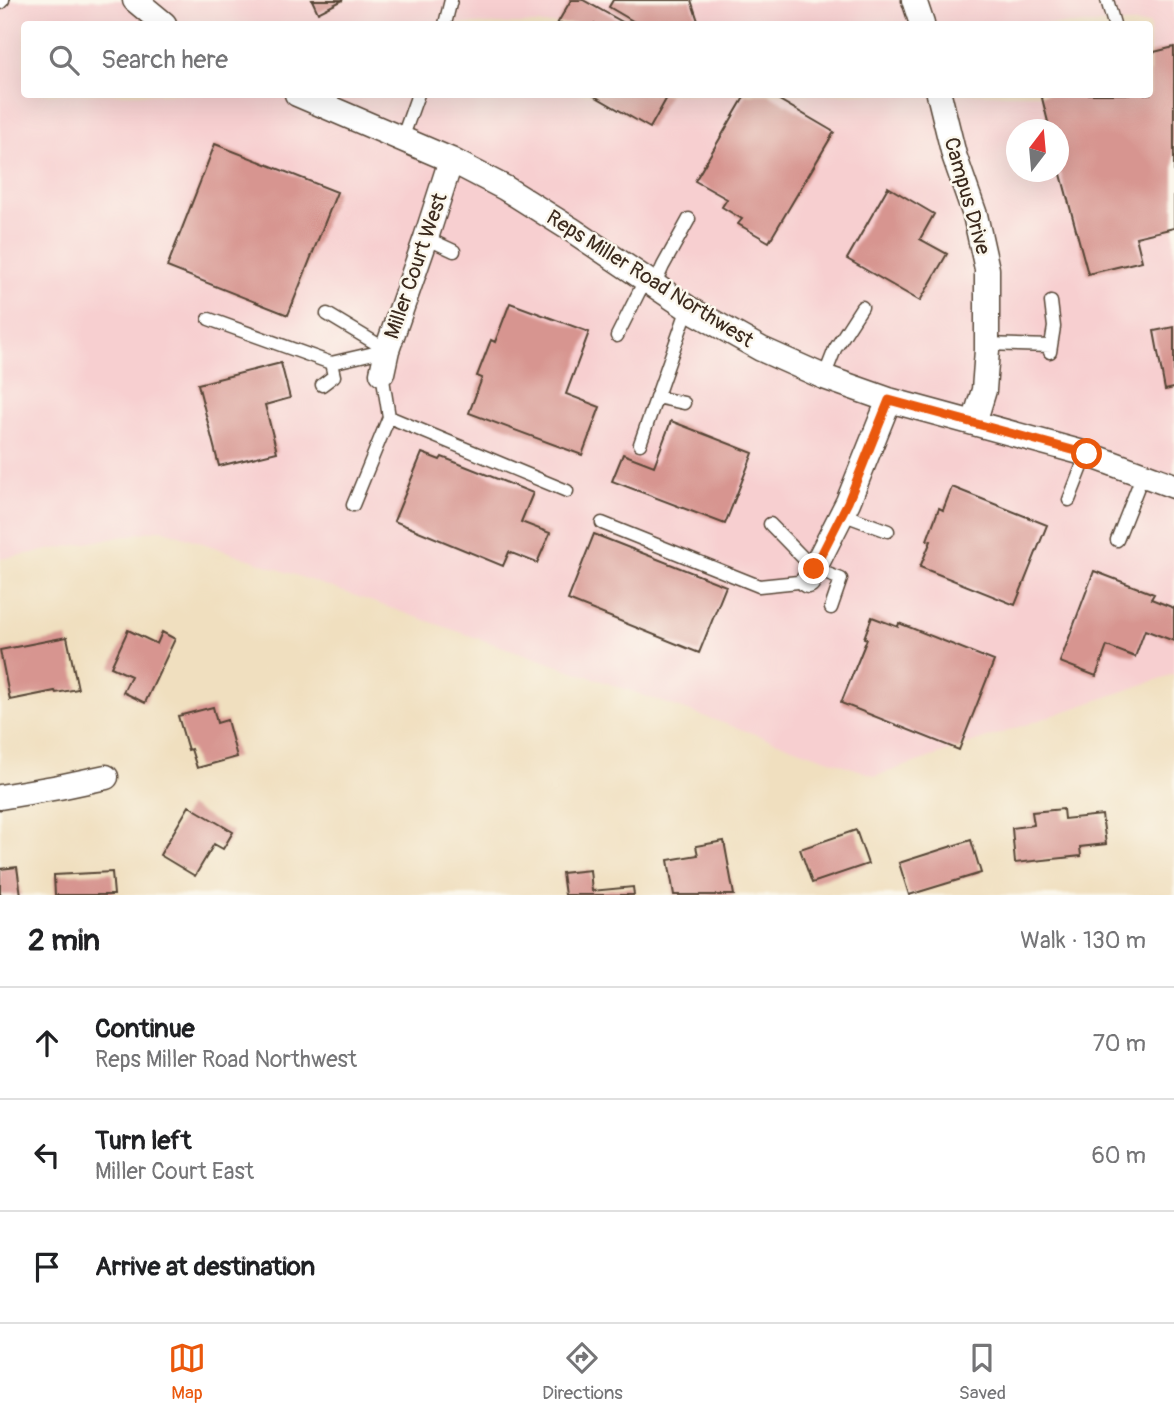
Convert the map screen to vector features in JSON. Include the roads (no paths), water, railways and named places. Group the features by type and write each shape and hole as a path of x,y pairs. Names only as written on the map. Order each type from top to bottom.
{"street":[{"path":"135,0 160,21"},
{"path":"914,0 921,21"},
{"name":"Reps Miller Road Northwest","path":"306,98 452,160 505,188 688,308 761,349 824,377 889,400 1087,454 1174,486"},
{"name":"Campus Drive","path":"940,98 954,155 975,215 987,269 984,390 974,423"},
{"name":"Miller Court West","path":"384,362 452,160"},
{"path":"811,575 842,514 889,400"},
{"path":"0,797 106,777"}],"lane":[{"path":"446,21 451,0"},
{"path":"1107,0 1113,21"},
{"path":"402,139 417,98"},
{"path":"617,336 663,266 689,219"},
{"path":"426,238 454,251"},
{"path":"987,344 1050,349 1054,327 1051,302"},
{"path":"824,377 835,349 862,307"},
{"path":"640,444 688,308"},
{"path":"327,314 384,362 389,417 353,505"},
{"path":"209,319 331,363 384,362"},
{"path":"322,385 334,376 331,363"},
{"path":"656,397 684,403"},
{"path":"389,417 567,491"},
{"path":"1069,500 1087,454"},
{"path":"1117,540 1143,474"},
{"path":"842,514 888,531"},
{"path":"602,523 760,586 811,575 841,579 831,608"},
{"path":"770,524 811,575"}]}
